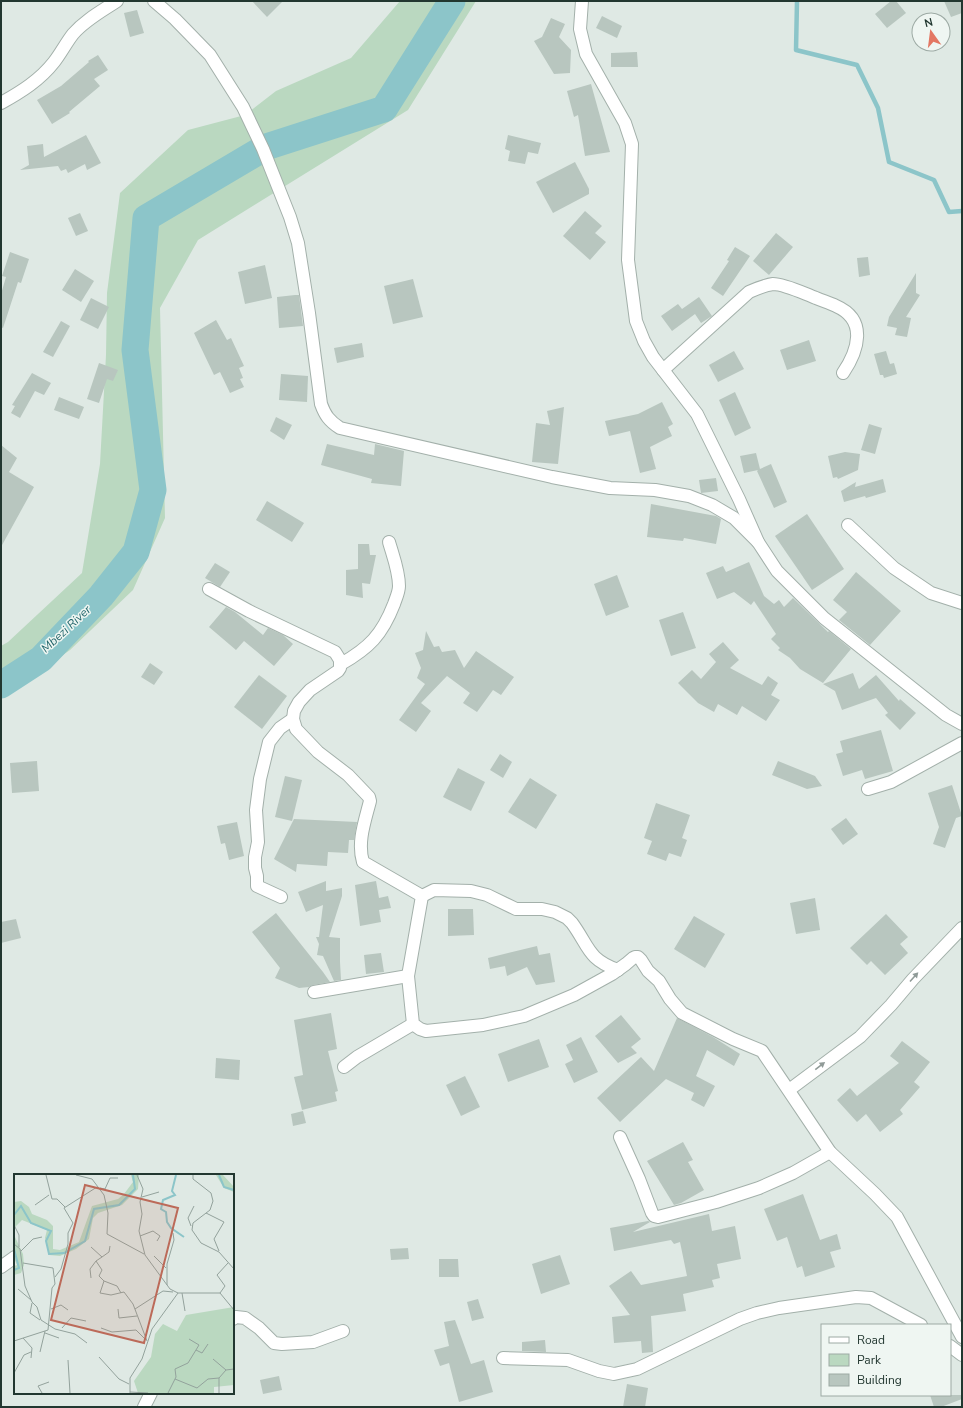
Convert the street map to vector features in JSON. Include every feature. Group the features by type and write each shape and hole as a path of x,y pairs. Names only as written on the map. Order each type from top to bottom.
{"street":[{"path":"1,103 16,95 40,78 54,62 74,34 85,23 117,1"},
{"path":"154,1 175,19 210,54 243,107 263,149 290,217 298,243 321,404 326,416 332,423 340,428 552,477 610,488 655,490 689,496 712,505 734,518 758,542"},
{"path":"582,1 580,29 586,54 625,123 632,144 628,260 636,321 644,341 653,357 689,403 705,429 758,542 777,571 824,618 946,714 962,724"},
{"path":"663,370 749,292 763,286 773,284 838,306 854,321 858,339 856,350 851,362 843,373"},
{"path":"848,525 894,568 931,593 962,603"},
{"path":"389,542 399,588 387,622 377,636 357,655 341,664 338,671 310,690 299,702 294,711 293,720 296,729 307,742 348,775 369,797 370,801 363,827 360,849 363,862 422,896"},
{"path":"210,589 249,611 335,652 341,664"},
{"path":"281,897 257,886 255,868 255,857 258,842 256,810 260,779 269,742 280,728 293,720"},
{"path":"868,789 891,782 911,773 962,743"},
{"path":"422,896 434,890 471,891 487,895 516,909 542,909 555,912 572,922 596,959 605,965 618,970"},
{"path":"422,896 408,976 413,1024 426,1031 483,1025 524,1016 574,995 618,970 633,958 638,957 648,971 659,981 670,999 682,1013 733,1039 762,1051 830,1152 897,1217 962,1337"},
{"path":"789,1090 860,1037 891,1005 912,979 962,928"},
{"path":"314,992 408,976"},
{"path":"344,1067 363,1053 413,1024"},
{"path":"620,1137 639,1178 652,1213 654,1216 658,1217 716,1202 759,1188 793,1173 830,1152"},
{"path":"1,1267 14,1258"},
{"path":"503,1358 568,1360 599,1371 614,1374 626,1372 638,1369 740,1319 757,1313 779,1308 856,1297 871,1298 919,1324"},
{"path":"234,1318 236,1317 245,1318 259,1328 274,1343 282,1344 313,1342 343,1331"},
{"path":"951,1347 962,1355"},
{"path":"144,1407 150,1394"}],"green space":[{"path":"400,1 476,1 408,110 198,240 160,308 165,518 133,590 70,650 1,699 1,646 8,642 82,573 100,464 106,355 107,293 120,193 188,130 245,115 276,91 351,58"}],"building":[{"path":"252,1 283,1 267,17"},
{"path":"891,1 896,1 906,13 887,28 875,14"},
{"path":"944,1 962,1 962,13 951,17 951,12 949,12"},
{"path":"137,10 144,33 130,37 124,13"},
{"path":"602,16 622,26 617,38 596,28"},
{"path":"551,18 565,24 559,37 571,50 570,73 554,74 534,41 542,37"},
{"path":"637,52 638,67 611,67 611,53"},
{"path":"98,55 108,70 94,79 100,86 69,112 70,113 52,124 37,100 61,86 89,62 88,61"},
{"path":"591,84 610,152 585,156 578,115 574,117 567,91"},
{"path":"86,135 101,163 87,170 85,164 68,173 66,169 61,171 58,166 20,170 29,165 27,146 43,144 44,157"},
{"path":"508,135 541,143 538,154 528,152 525,164 508,161 510,151 505,149"},
{"path":"575,162 589,189 589,194 553,213 536,182"},
{"path":"585,211 602,226 595,233 606,242 590,260 563,236"},
{"path":"80,213 88,231 76,236 68,218"},
{"path":"776,233 793,247 769,275 753,261"},
{"path":"735,247 750,256 723,296 711,288 729,261 727,260"},
{"path":"10,252 29,259 21,283 18,282 3,328 1,327 1,294 6,277 2,276"},
{"path":"868,257 870,275 859,277 857,258"},
{"path":"265,265 272,298 245,304 238,272"},
{"path":"75,269 94,281 81,302 62,290"},
{"path":"916,273 916,293 920,295 906,317 911,318 907,337 895,335 897,328 887,326 889,317"},
{"path":"413,279 423,317 393,324 384,286"},
{"path":"299,295 303,326 279,328 277,297"},
{"path":"699,297 712,316 701,323 695,314 672,331 661,316 678,304 682,309"},
{"path":"91,298 109,307 98,329 80,320"},
{"path":"216,320 227,340 231,338 244,366 239,368 243,378 240,379 244,387 230,393 220,372 214,375 194,333"},
{"path":"61,321 70,326 53,357 43,352"},
{"path":"809,340 816,361 787,370 780,350"},
{"path":"362,343 364,357 337,363 334,348"},
{"path":"734,351 744,369 718,382 709,365"},
{"path":"886,351 890,364 894,363 897,374 884,378 883,375 880,375 874,354"},
{"path":"99,363 118,370 113,381 107,379 99,403 87,399"},
{"path":"32,373 51,383 44,395 35,391 20,418 11,413 15,406 12,405"},
{"path":"281,374 308,376 307,402 279,400"},
{"path":"735,392 751,428 735,436 719,400"},
{"path":"59,397 84,407 79,419 54,410"},
{"path":"662,402 673,424 668,427 672,436 650,447 656,469 640,473 630,431 609,436 605,421 638,414"},
{"path":"564,407 558,464 532,462 536,423 550,425 547,411"},
{"path":"276,417 292,425 284,440 270,431"},
{"path":"869,424 882,428 875,454 861,450"},
{"path":"327,444 374,455 375,444 404,451 401,486 371,483 372,479 321,465"},
{"path":"1,445 17,458 9,472 34,487 1,547"},
{"path":"845,452 860,454 858,470 838,479 837,477 833,478 828,456"},
{"path":"756,453 760,469 771,464 787,502 774,508 757,471 758,470 744,473 740,456"},
{"path":"716,478 718,491 701,493 699,480"},
{"path":"883,479 886,492 866,498 865,496 844,502 841,491 856,482 855,487"},
{"path":"267,501 304,523 292,542 256,520"},
{"path":"651,504 716,516 721,519 716,544 684,538 683,541 647,537"},
{"path":"807,514 844,569 812,590 775,536"},
{"path":"358,544 369,544 370,555 376,555 370,584 362,583 363,598 346,595 346,570 358,569"},
{"path":"749,562 764,596 774,604 779,600 784,607 793,598 828,632 829,631 851,649 823,683 800,669 790,658 778,650 780,648 771,639 776,634 754,601 751,605 734,592 717,599 706,573 723,566 726,572"},
{"path":"215,563 230,572 220,587 205,578"},
{"path":"856,572 901,611 870,645 839,620 847,612 833,600"},
{"path":"617,575 629,607 606,616 594,584"},
{"path":"226,607 235,612 263,635 268,628 283,635 293,644 274,666 244,641 236,650 209,627"},
{"path":"683,612 696,648 671,656 659,620"},
{"path":"426,631 434,647 439,646 442,652 455,650 464,668 476,651 514,677 501,695 493,690 477,712 463,703 470,693 447,676 421,703 431,711 416,732 399,720 425,684 417,678 421,668 415,653 423,650"},
{"path":"723,642 739,660 730,668 762,685 768,676 778,683 771,695 780,700 766,721 742,706 737,715 718,704 714,712 698,703 678,683 692,670 701,679 716,662 709,654"},
{"path":"150,663 163,672 154,685 141,677"},
{"path":"853,673 859,689 876,675 899,701 900,699 916,713 900,730 885,715 888,713 876,698 842,710 835,691 823,684"},
{"path":"259,675 287,696 262,729 234,707"},
{"path":"881,730 893,771 865,779 862,770 843,776 836,754 843,752 840,741"},
{"path":"500,754 512,762 503,778 490,770"},
{"path":"37,761 39,791 12,793 10,763"},
{"path":"778,761 815,776 822,786 807,789 772,775"},
{"path":"458,768 485,782 471,811 443,797"},
{"path":"285,776 302,780 292,821 275,817"},
{"path":"530,778 557,795 536,829 508,812"},
{"path":"952,785 962,816 956,818 945,848 933,844 939,827 928,793"},
{"path":"656,803 690,815 682,838 687,840 681,857 669,853 666,861 647,854 652,841 644,838"},
{"path":"846,818 858,834 843,845 831,829"},
{"path":"294,819 357,822 354,840 349,840 348,853 328,852 327,866 297,864 296,872 274,859"},
{"path":"237,822 244,856 229,860 225,843 221,844 217,826"},
{"path":"326,881 326,891 342,888 342,896 329,937 340,938 341,980 334,981 323,956 317,955 319,944 316,937 319,937 323,905 306,912 298,892"},
{"path":"376,881 379,898 388,896 391,908 379,910 381,922 360,926 355,885"},
{"path":"815,898 820,930 796,934 790,903"},
{"path":"448,909 473,909 474,935 448,936"},
{"path":"276,913 330,982 299,988 275,978 280,968 252,932"},
{"path":"886,914 908,937 900,944 908,953 885,975 871,961 867,965 850,948"},
{"path":"694,916 725,934 705,968 674,949"},
{"path":"16,919 21,938 1,943 1,922"},
{"path":"537,946 539,955 550,953 555,982 536,985 527,967 507,976 505,966 490,969 488,958"},
{"path":"381,953 384,972 366,974 364,955"},
{"path":"331,1013 337,1049 328,1051 338,1091 335,1092 337,1101 302,1110 294,1077 303,1075 294,1020"},
{"path":"621,1015 641,1039 631,1047 637,1053 618,1063 595,1036"},
{"path":"677,1018 713,1037 740,1054 734,1066 707,1050 696,1076 715,1086 704,1107 691,1100 694,1093 666,1079 620,1122 597,1098 641,1057 654,1071"},
{"path":"581,1037 598,1072 574,1083 565,1064 573,1060 566,1045"},
{"path":"539,1039 549,1067 508,1082 498,1054"},
{"path":"902,1041 930,1062 914,1082 920,1087 900,1110 903,1114 880,1132 866,1114 857,1122 837,1100 850,1088 857,1096 899,1063 890,1056"},
{"path":"216,1058 240,1060 239,1080 215,1078"},
{"path":"465,1076 480,1107 461,1116 446,1085"},
{"path":"303,1111 306,1123 293,1126 291,1114"},
{"path":"683,1142 693,1160 688,1162 704,1190 681,1203 674,1205 647,1161"},
{"path":"803,1194 820,1240 837,1234 841,1249 830,1252 835,1267 805,1277 802,1266 797,1268 787,1237 777,1241 764,1209"},
{"path":"709,1214 712,1231 735,1226 741,1259 717,1264 720,1278 712,1280 714,1287 683,1294 686,1311 651,1316 653,1352 642,1353 641,1341 614,1343 612,1317 630,1315 609,1286 631,1271 641,1285 687,1276 680,1242 674,1244 671,1240 614,1251 610,1228 648,1221 650,1222 633,1232"},
{"path":"408,1248 409,1259 391,1260 390,1249"},
{"path":"560,1255 570,1284 541,1294 532,1264"},
{"path":"439,1259 458,1259 459,1277 439,1277"},
{"path":"478,1299 484,1318 472,1321 467,1302"},
{"path":"455,1320 471,1364 484,1360 493,1392 459,1402 449,1363 440,1366 434,1350 449,1346 444,1322"},
{"path":"545,1340 546,1352 522,1351 522,1342"},
{"path":"279,1376 282,1390 263,1394 260,1380"},
{"path":"627,1384 648,1388 645,1407 623,1407"},
{"path":"962,1395 962,1399 941,1407 934,1407 930,1396"}],"waterway":[{"name":"Mbezi River","path":"1,685 41,659 101,596 136,552 153,490 135,350 146,218 266,147 384,109 452,1"},
{"path":"797,1 796,50 857,65 878,108 889,162 934,180 949,212 962,211"}]}
